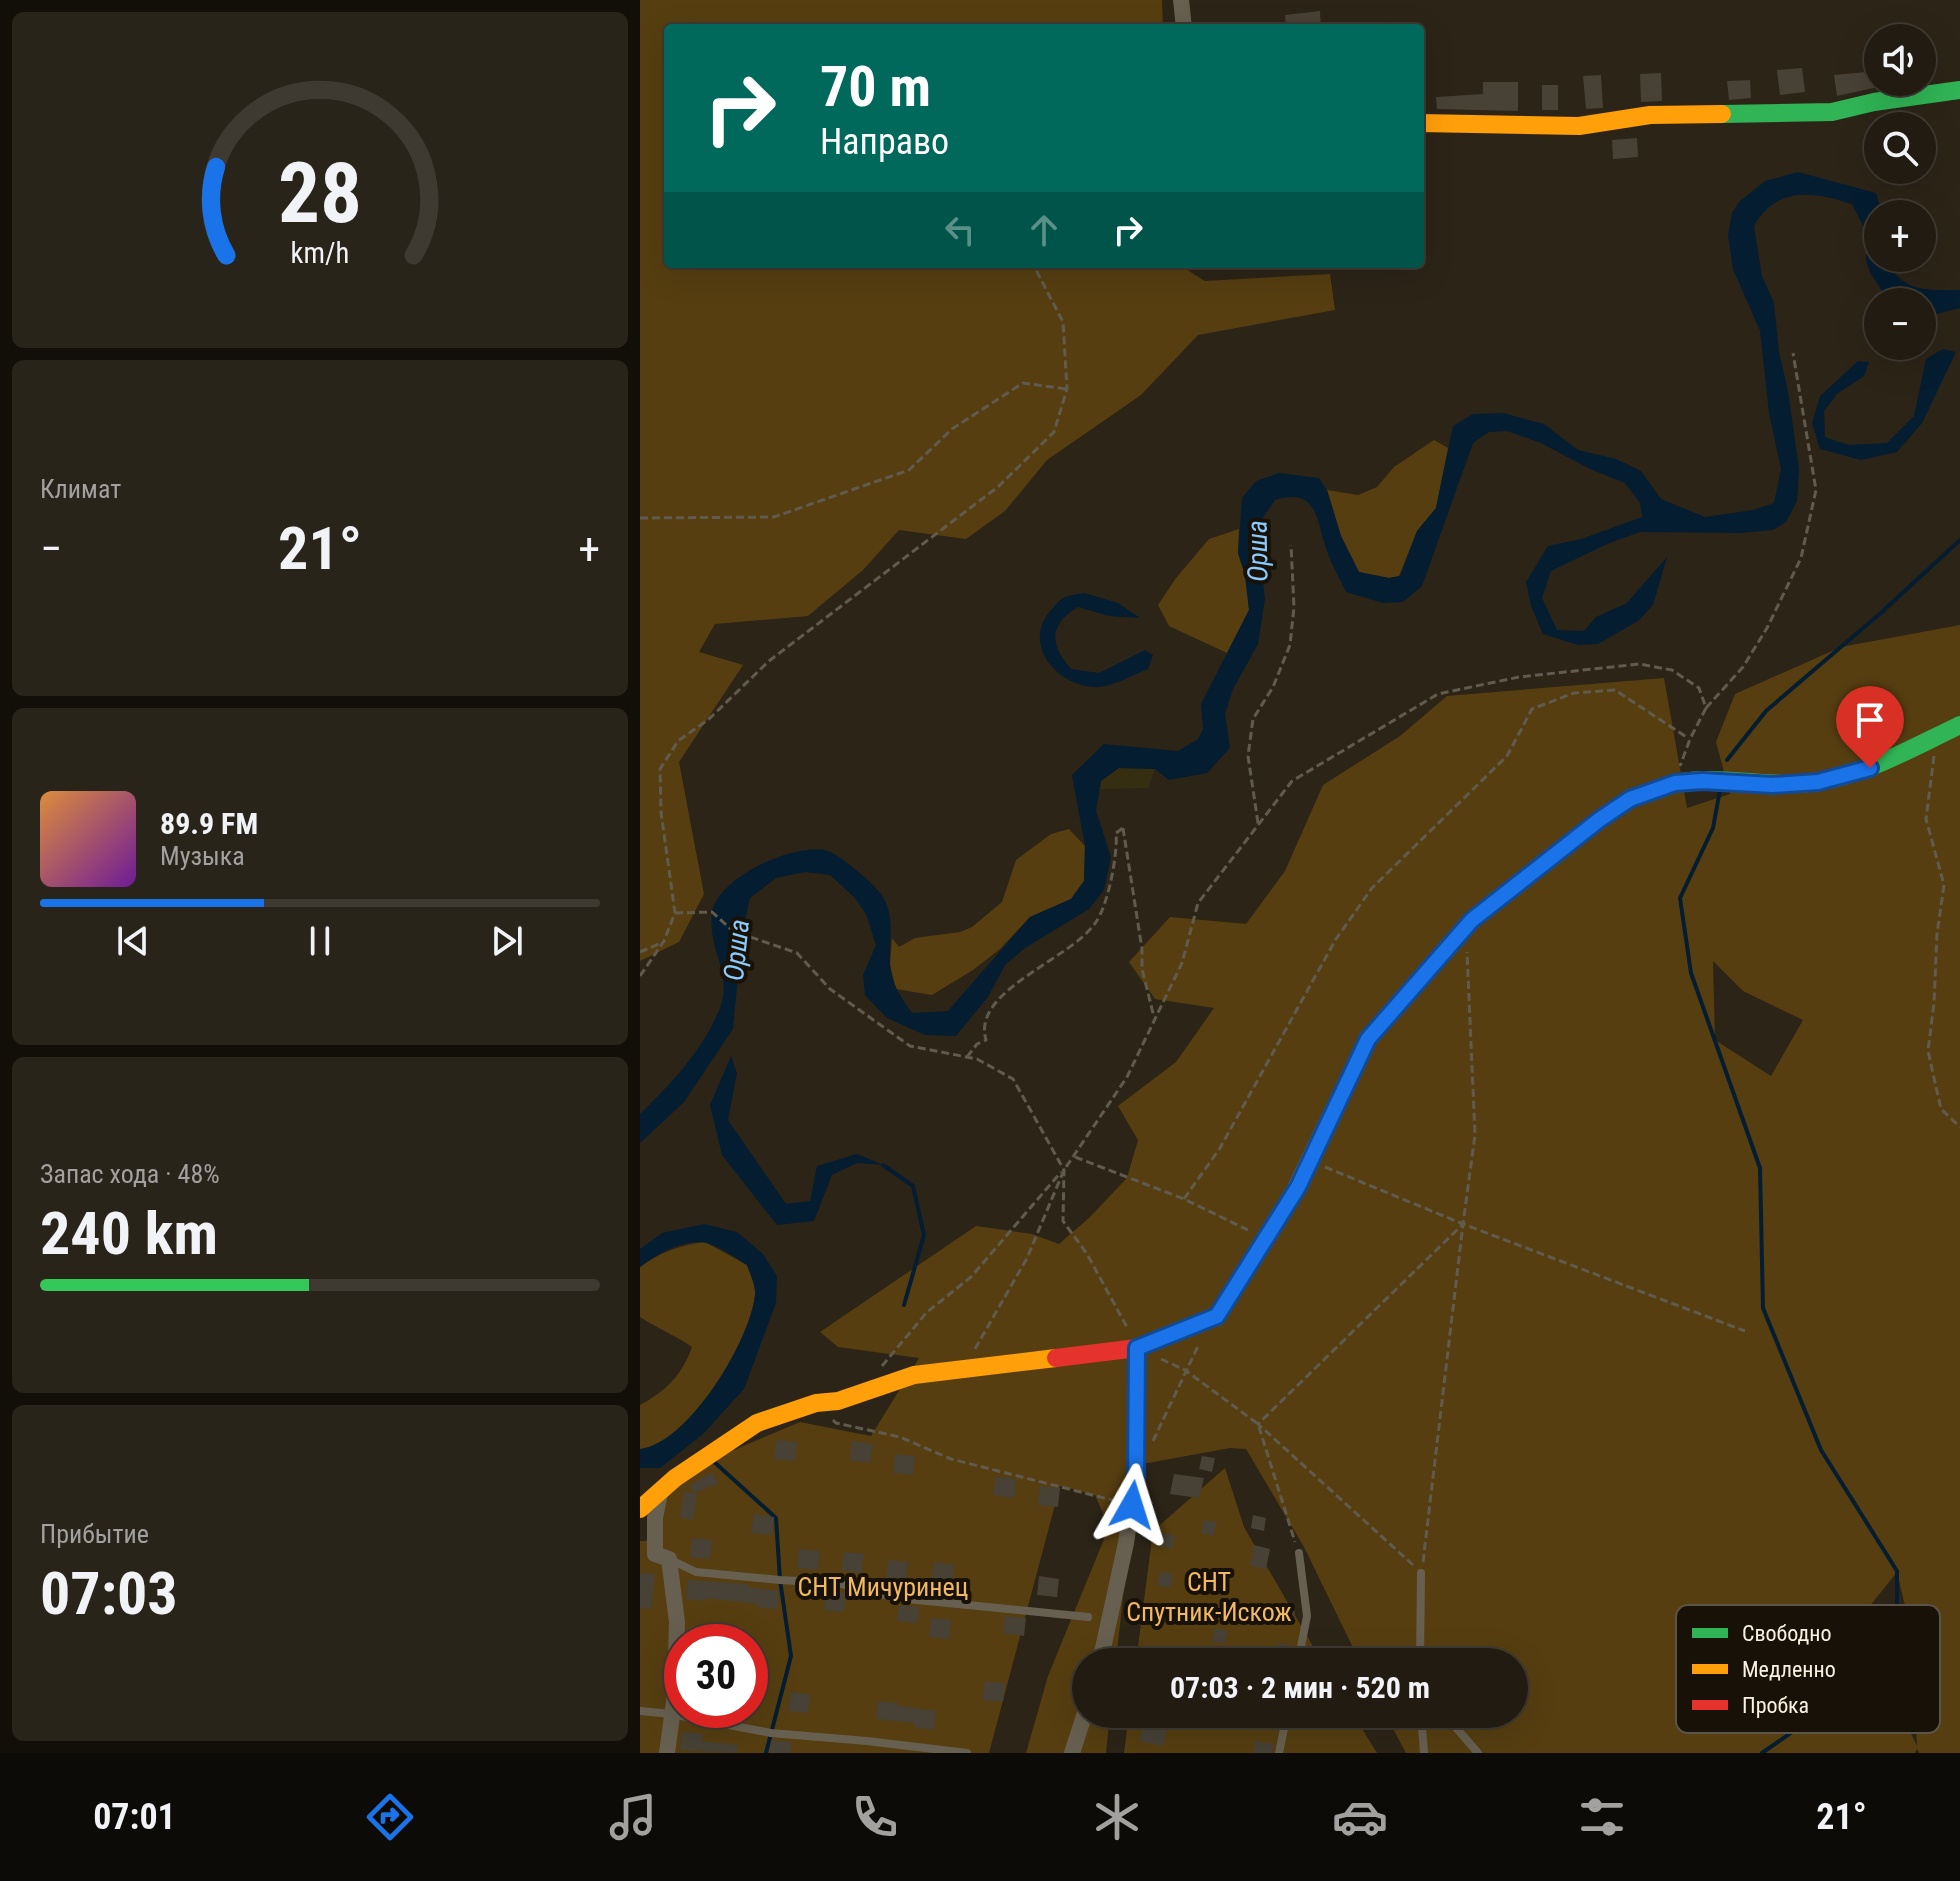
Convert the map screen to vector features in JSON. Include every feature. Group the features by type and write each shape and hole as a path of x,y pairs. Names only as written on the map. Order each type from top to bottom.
{"street":[{"path":"1181,0 1184,24"},
{"path":"1424,123 1579,126 1650,115 1832,112 1874,102 1960,90"},
{"path":"640,1509 675,1478 757,1423 816,1403 838,1401 914,1375 1137,1348 1217,1316 1298,1187 1368,1039 1466,927 1599,820 1630,799 1675,783 1703,781 1773,785 1818,782 1870,768 1960,725"},
{"path":"1103,1648 1136,1478 1137,1348"},
{"path":"655,1556 655,1518 660,1493"},
{"path":"640,1534 655,1556 677,1624"},
{"path":"667,1753 670,1728"},
{"path":"1072,1753 1080,1728"}],"lane":[{"path":"1299,1553 1307,1616 1301,1648"},
{"path":"655,1556 696,1572 838,1583 897,1598 1088,1617"},
{"path":"1420,1648 1421,1573"},
{"path":"640,1711 664,1713"},
{"path":"745,1728 967,1753"},
{"path":"1279,1753 1284,1728"},
{"path":"1422,1728 1424,1753"},
{"path":"1456,1728 1478,1753"}],"path":[{"path":"640,976 664,941 675,913 661,812 660,769 678,741 709,719 769,661 999,486 1054,432 1067,389 1063,322 1035,268"},
{"path":"1675,783 1690,739 1706,708 1743,667 1767,628 1801,558 1816,490 1793,353"},
{"path":"640,518 774,517 909,470 952,429 1023,383 1067,389"},
{"path":"1258,823 1248,756 1253,719 1273,687 1290,645 1294,607 1291,545"},
{"path":"862,1393 927,1312 971,1277 1075,1157 1127,1077 1182,963 1198,903 1292,781 1438,694 1519,677 1639,664 1672,670 1699,688 1706,708"},
{"path":"1184,1199 1220,1148 1336,939 1372,888 1507,756 1532,709 1574,693 1615,690 1690,739"},
{"path":"1937,737 1928,785 1926,819 1944,885 1928,1051 1941,1109 1960,1127"},
{"path":"967,1057 977,1044 986,1040 983,1031 993,1002 1013,984 1073,946 1097,921 1118,850 1116,833 1123,828 1142,949 1142,969 1154,1018"},
{"path":"675,913 712,912 733,931 797,953 830,989 910,1046 977,1059 1013,1079 1064,1170 1063,1221 1087,1254 1137,1348 1185,1370 1258,1424 1421,1573"},
{"path":"1421,1573 1475,1135 1466,927"},
{"path":"640,952 664,941"},
{"path":"1075,1157 1184,1199 1266,1239"},
{"path":"1310,1161 1463,1224 1745,1331"},
{"path":"964,1370 1027,1258 1064,1170"},
{"path":"1258,1424 1463,1224"},
{"path":"1148,1451 1200,1343"},
{"path":"816,1403 836,1423 900,1437 951,1459 1132,1505"},
{"path":"1258,1424 1299,1553"}],"green space":[{"path":"640,0 1162,0 1163,24 664,24 664,268 1184,268 1205,281 1330,274 1335,310 1198,335 1141,395 1047,460 1005,511 966,539 899,530 863,570 808,616 715,624 699,652 743,665 679,762 704,894 679,942 640,961"},
{"path":"1434,440 1448,448 1436,508 1417,531 1399,576 1389,578 1359,572 1341,536 1327,490 1358,495 1377,487 1394,467"},
{"path":"1239,529 1238,553 1245,575 1249,610 1227,653 1169,626 1158,605 1209,539"},
{"name":"СНТ Мичуринец","path":"1960,625 1960,1753 1919,1753 1917,1749 1915,1753 1406,1753 1393,1728 1528,1728 1528,1648 1353,1648 1304,1547 1246,1449 1230,1448 1137,1465 1117,1648 1072,1648 1072,1728 1109,1728 1106,1753 1026,1753 1048,1676 1109,1527 1095,1495 1060,1486 989,1753 640,1753 640,1541 646,1541 672,1476 800,1422 871,1436 919,1358 838,1347 820,1332 976,1226 1032,1234 1059,1244 1127,1178 1138,1140 1118,1106 1176,1062 1214,1008 1155,999 1129,962 1170,917 1246,924 1285,871 1323,785 1400,736 1447,696 1664,678 1687,808 1730,794 1716,742 1735,694 1841,647","holes":["1713,961 1743,991 1803,1020 1771,1076 1715,1040"]},
{"path":"1069,829 1085,846 1084,881 1071,899 1030,917 1000,949 932,995 896,989 890,965 892,938 899,947 915,938 960,932 972,927 1002,902 1016,860 1051,834"},
{"path":"705,1242 747,1265 755,1291 751,1315 729,1363 696,1410 659,1443 640,1449 640,1405 672,1381 692,1347 640,1317 640,1267 671,1250"},
{"name":"СНТ Спутник-Искож","path":"1225,1468 1244,1527 1314,1648 1138,1648 1153,1531"},
{"path":"1127,1728 1362,1728 1377,1753 1124,1753"}],"sand":[{"path":"1118,768 1155,769 1148,788 1100,789 1101,781"}],"water":[{"name":"Орша","path":"1798,172 1876,193 1878,200 1864,200 1864,228 1852,204 1810,195 1785,198 1774,204 1754,226 1762,276 1774,303 1799,469 1797,501 1786,522 1773,530 1740,533 1640,532 1551,571 1542,598 1557,630 1584,631 1596,617 1627,603 1667,557 1653,605 1638,621 1598,644 1578,645 1543,634 1531,606 1526,582 1548,546 1581,539 1642,517 1640,503 1625,483 1590,469 1541,443 1507,431 1489,432 1473,443 1422,586 1403,602 1383,603 1346,592 1329,557 1316,514 1306,501 1288,497 1275,500 1262,519 1258,539 1265,599 1258,644 1233,689 1225,714 1230,748 1207,773 1169,780 1155,769 1119,768 1101,781 1096,811 1111,857 1104,890 1089,909 1025,948 1005,965 988,997 956,1036 925,1035 887,1018 865,995 863,975 876,945 866,914 854,897 830,875 805,872 776,878 750,898 742,934 733,1029 684,1102 640,1143 640,1114 686,1065 705,1038 720,1008 724,983 713,938 712,913 717,900 742,875 778,857 814,850 828,851 848,863 870,882 885,901 891,927 892,977 912,1013 948,1011 1030,917 1071,899 1084,881 1085,846 1072,775 1104,744 1178,751 1198,739 1203,729 1201,704 1249,610 1245,575 1238,553 1242,498 1256,481 1279,473 1319,478 1327,490 1341,536 1359,572 1389,578 1400,576 1417,531 1436,508 1453,426 1473,414 1503,413 1544,424 1578,450 1616,459 1641,471 1661,499 1705,517 1753,510 1774,503 1781,469 1769,413 1760,331 1733,269 1728,235 1732,213 1739,202 1765,181"},
{"path":"1870,272 1894,272 1907,284 1921,288 1880,288"},
{"path":"1936,290 1960,290 1960,308 1936,314"},
{"path":"1943,349 1956,352 1922,423 1897,452 1861,460 1820,449 1812,423 1820,396 1858,361 1869,362 1864,376 1837,394 1824,411 1825,437 1849,445 1887,443 1914,416 1926,360 1936,360 1936,353"},
{"path":"1084,593 1118,603 1140,618 1109,616 1078,607 1068,614 1061,621 1055,636 1059,652 1071,669 1099,673 1145,650 1153,655 1148,669 1101,687 1085,686 1058,673 1048,662 1040,636 1043,623 1061,599"},
{"path":"731,1056 737,1073 728,1120 786,1204 810,1201 817,1166 857,1154 883,1165 857,1163 832,1175 814,1221 777,1225 722,1155 710,1105"},
{"path":"704,1224 737,1232 763,1254 777,1276 776,1303 744,1389 703,1434 660,1468 640,1468 640,1449 659,1443 678,1429 714,1387 730,1362 751,1314 755,1291 747,1265 717,1247 698,1242 680,1245 640,1267 640,1249 662,1233"}],"building":[{"path":"1320,11 1321,24 1286,24 1285,15"},
{"path":"1802,68 1805,92 1780,95 1777,70"},
{"path":"1864,72 1864,90 1837,96 1834,75"},
{"path":"1661,73 1662,101 1641,102 1640,74"},
{"path":"1601,75 1603,108 1586,109 1583,76"},
{"path":"1750,80 1751,98 1729,100 1727,81"},
{"path":"1483,82 1518,82 1518,111 1437,109 1436,97 1483,94"},
{"path":"1542,85 1558,85 1558,110 1542,110"},
{"path":"1637,138 1638,157 1613,159 1612,140"},
{"path":"776,1440 797,1442 795,1461 774,1459"},
{"path":"852,1441 873,1444 870,1463 850,1460"},
{"path":"895,1454 915,1456 913,1475 893,1473"},
{"path":"1202,1456 1215,1458 1212,1472 1199,1469"},
{"path":"713,1472 718,1484 693,1493 690,1485"},
{"path":"1174,1474 1204,1478 1199,1498 1170,1494"},
{"path":"996,1477 1016,1479 1014,1498 993,1495"},
{"path":"1040,1486 1060,1488 1058,1507 1038,1505"},
{"path":"684,1492 697,1493 693,1520 680,1518"},
{"path":"754,1514 774,1517 772,1535 751,1533"},
{"path":"1253,1515 1266,1518 1264,1531 1251,1528"},
{"path":"1204,1520 1216,1522 1214,1536 1201,1533"},
{"path":"1162,1533 1175,1536 1172,1549 1159,1546"},
{"path":"692,1538 712,1540 710,1559 690,1557"},
{"path":"1254,1545 1270,1549 1266,1569 1250,1566"},
{"path":"799,1549 820,1551 818,1570 797,1568"},
{"path":"844,1552 864,1554 862,1573 841,1570"},
{"path":"888,1560 908,1562 906,1581 886,1579"},
{"path":"934,1562 954,1565 952,1583 931,1581"},
{"path":"1160,1572 1173,1574 1170,1588 1157,1585"},
{"path":"640,1573 655,1574 651,1609 640,1608"},
{"path":"1039,1576 1059,1579 1057,1597 1037,1595"},
{"path":"688,1580 748,1584 747,1587 779,1591 777,1609 706,1598 706,1601 686,1599"},
{"path":"826,1591 846,1593 844,1612 824,1610"},
{"path":"899,1605 919,1607 917,1623 897,1621"},
{"path":"1283,1608 1295,1611 1293,1624 1280,1621"},
{"path":"1005,1616 1026,1618 1024,1636 1003,1633"},
{"path":"931,1618 951,1620 949,1639 929,1637"},
{"path":"1215,1628 1228,1631 1225,1644 1212,1641"},
{"path":"1278,1643 1291,1645 1291,1648 1277,1648"},
{"path":"985,1681 1005,1683 1003,1702 982,1700"},
{"path":"790,1692 810,1694 808,1713 788,1711"},
{"path":"878,1701 936,1711 934,1730 914,1727 914,1723 876,1719"},
{"path":"1142,1728 1168,1728 1163,1746 1139,1741"},
{"path":"682,1732 703,1734 702,1741 738,1745 737,1753 680,1750"},
{"path":"771,1740 791,1742 790,1753 769,1753"},
{"path":"1255,1741 1274,1744 1272,1753 1253,1753"}],"waterway":[{"path":"1727,760 1766,711 1960,540"},
{"path":"1720,790 1713,828 1680,898 1691,973 1760,1168 1763,1308 1821,1450 1897,1571 1897,1605"},
{"path":"883,1165 913,1186 924,1235 904,1305"},
{"path":"712,1460 776,1518 780,1580 791,1656 766,1753"},
{"path":"1762,1753 1791,1733"}],"traffic: fast":[{"path":"1722,114 1832,112 1874,102 1960,90"},
{"path":"1666,786 1701,780 1780,784 1818,782 1873,766 1960,725"}],"traffic: slow":[{"path":"1424,123 1579,126 1650,115 1722,114"},
{"path":"1295,1191 1368,1039 1472,920 1599,820 1630,799 1666,786"},
{"path":"640,1509 675,1478 757,1423 816,1403 838,1401 914,1375 1056,1358"}],"traffic: jam":[{"path":"1056,1358 1137,1348 1217,1316 1295,1191"}],"route":[{"path":"1132,1505 1136,1478 1137,1348 1217,1316 1298,1187 1368,1039 1472,920 1630,799 1675,783 1703,781 1773,785 1818,782 1870,768"}]}
